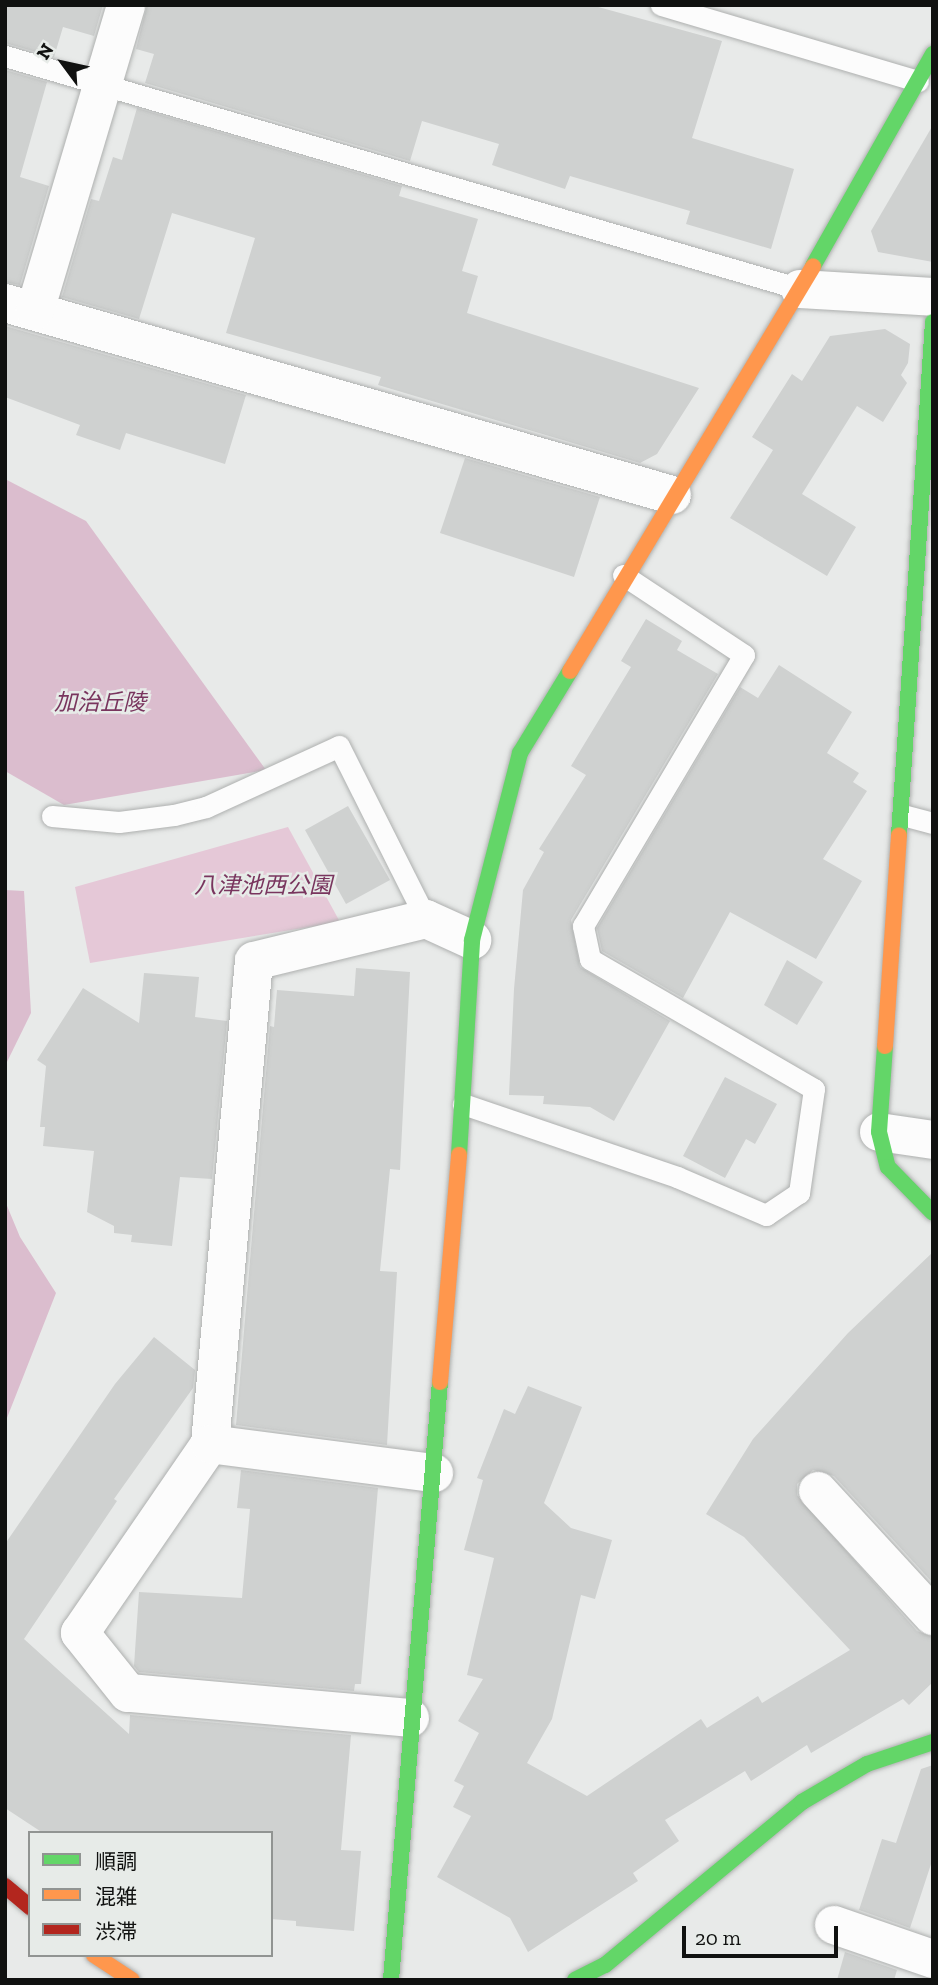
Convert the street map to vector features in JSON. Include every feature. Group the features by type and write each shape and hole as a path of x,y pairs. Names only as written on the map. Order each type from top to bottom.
{"street":[{"path":"126,5 102,86 20,307 673,495"},
{"path":"391,1980 463,1104 472,940 520,753 624,575 800,289 933,54"},
{"path":"800,289 933,297"},
{"path":"933,323 926,570 903,815 879,1132 888,1167 933,1213"},
{"path":"411,1718 128,1693 80,1633 210,1444 254,961 426,919 472,940"},
{"path":"879,1132 933,1140"},
{"path":"210,1444 434,1473"},
{"path":"818,1491 933,1616"},
{"path":"575,1980 605,1965 802,1802 867,1764 933,1742"},
{"path":"5,1886 28,1905"},
{"path":"834,1925 933,1959"},
{"path":"97,1957 132,1980"}],"lane":[{"path":"661,5 918,81"},
{"path":"5,56 800,289"},
{"path":"463,1104 677,1177 766,1215 799,1193 814,1089 590,959 583,926 744,655 624,575"},
{"path":"52,816 118,822 174,815 206,807 339,746 426,919"},
{"path":"903,815 933,823"}],"green space":[{"name":"加治丘陵","path":"5,479 86,521 266,770 64,805 5,771"},
{"name":"八津池西公園","path":"288,827 340,922 90,963 75,887"},
{"path":"5,890 24,891 31,1013 5,1066"},
{"path":"5,1201 20,1237 56,1293 5,1423"}],"building":[{"path":"5,5 103,5 94,36 63,27 54,57 5,43"},
{"path":"147,5 591,5 722,41 692,138 794,169 771,249 686,224 690,211 570,176 565,189 492,165 499,144 422,121 410,161 145,83 154,54 136,49"},
{"path":"5,70 47,82 20,177 49,186 20,285 5,282"},
{"path":"137,108 402,186 399,196 478,219 462,271 478,276 467,313 699,388 657,454 640,463 378,385 381,377 226,333 255,238 172,213 139,319 62,297 91,199 99,201 113,157 122,160"},
{"path":"933,125 933,262 878,252 871,231"},
{"path":"5,326 246,395 225,464 126,433 120,450 76,435 80,425 5,397"},
{"path":"885,329 910,344 908,363 901,375 907,383 883,422 857,406 802,494 856,527 827,576 730,518 773,450 752,437 792,374 802,381 830,336"},
{"path":"465,458 600,497 574,577 440,533"},
{"path":"646,619 682,641 677,650 718,674 571,920 580,967 670,1021 614,1121 590,1107 543,1104 544,1096 509,1095 514,989 523,890 544,852 539,849 586,775 571,766 631,667 621,661"},
{"path":"779,665 852,712 827,753 859,773 853,782 867,791 823,859 862,881 816,959 730,912 683,998 602,951 597,928 740,687 758,698"},
{"path":"348,806 390,880 346,904 305,830"},
{"path":"787,960 823,982 797,1025 764,1005"},
{"path":"356,968 410,972 400,1170 390,1169 380,1271 397,1272 387,1445 236,1425 270,1026 274,1027 277,990 354,996"},
{"path":"144,973 199,977 195,1017 227,1021 212,1179 180,1177 172,1246 131,1242 132,1235 114,1233 114,1226 87,1212 94,1151 43,1146 45,1127 40,1127 46,1066 37,1060 83,988 139,1023"},
{"path":"725,1077 777,1104 755,1144 746,1139 725,1178 683,1156"},
{"path":"933,1252 933,1583 834,1476 813,1470 797,1484 797,1495 917,1631 933,1637 933,1682 909,1705 903,1699 811,1753 807,1745 751,1781 745,1771 665,1820 679,1841 633,1873 638,1881 528,1952 510,1918 437,1877 471,1816 453,1807 464,1786 454,1781 479,1733 458,1721 483,1679 467,1675 494,1558 464,1550 483,1480 477,1478 504,1409 515,1414 528,1386 582,1407 544,1503 571,1528 612,1540 595,1599 581,1595 552,1719 527,1763 587,1796 701,1719 707,1728 758,1696 762,1703 850,1650 744,1537 706,1514 753,1439 848,1333"},
{"path":"154,1337 195,1370 193,1388 114,1499 117,1501 24,1639 129,1734 130,1715 351,1735 341,1850 361,1851 354,1931 296,1926 296,1921 273,1919 273,1831 40,1831 5,1808 5,1544 115,1384"},
{"path":"241,1470 378,1488 361,1684 355,1684 354,1691 139,1672 134,1666 139,1592 242,1598 250,1509 237,1508"},
{"path":"933,1765 933,1858 910,1928 859,1910 882,1839 896,1843 921,1769"},
{"path":"845,1952 897,1970 894,1980 837,1980"}],"traffic: fast":[{"path":"813,266 933,54"},
{"path":"899,835 933,322"},
{"path":"459,1155 472,940 520,753 570,671"},
{"path":"885,1046 879,1132 888,1167 933,1213"},
{"path":"391,1980 440,1382"},
{"path":"575,1980 605,1965 802,1802 867,1764 933,1742"}],"traffic: slow":[{"path":"570,671 813,266"},
{"path":"885,1046 899,835"},
{"path":"440,1382 459,1155"},
{"path":"97,1957 132,1980"}],"traffic: jam":[{"path":"5,1886 28,1905"}]}
